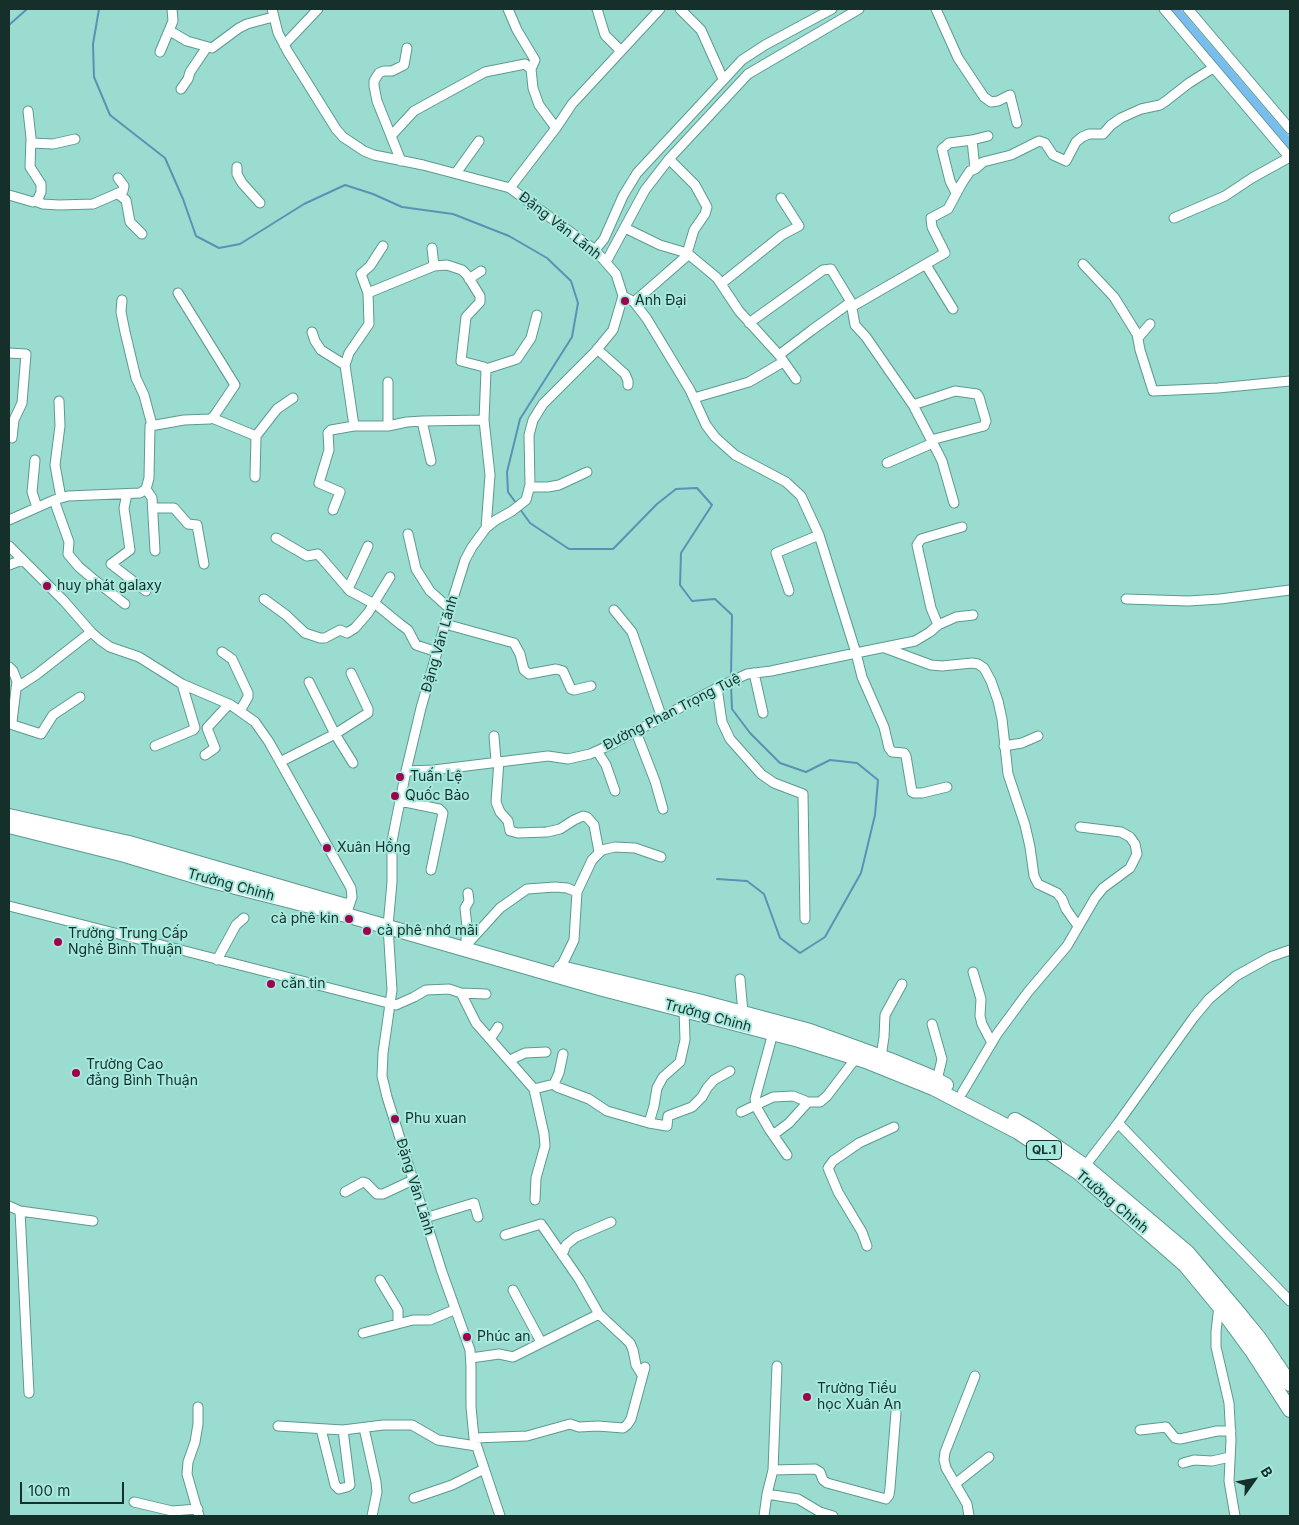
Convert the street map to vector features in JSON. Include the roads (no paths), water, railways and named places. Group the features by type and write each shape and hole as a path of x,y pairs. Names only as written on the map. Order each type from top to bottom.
{"highway":[{"name":"Trường Chinh","path":"9,816 120,841 348,911 468,940 692,1007"},
{"name":"Trường Chinh","path":"9,826 126,855 208,880 348,911"},
{"name":"Trường Chinh","path":"389,922 603,989 692,1007 743,1013 810,1031 937,1080 1034,1131 1085,1166 1187,1252 1243,1317 1290,1384"},
{"name":"Trường Chinh","path":"711,1010 772,1033 856,1058 941,1092 1018,1132 1054,1156 1085,1178 1185,1265 1252,1350 1290,1410"}],"street":[{"path":"160,52 173,21 172,9"},
{"path":"284,45 318,9"},
{"path":"508,9 517,30 535,60 530,69"},
{"path":"597,9 606,35 621,51"},
{"path":"510,188 572,104 660,9"},
{"path":"680,9 701,30 723,79"},
{"path":"595,250 604,239 623,196 637,173 723,79 739,63 764,46 832,9"},
{"path":"606,262 645,190 669,159 748,74 859,9"},
{"path":"936,9 958,58 984,97 991,102 1010,95 1017,123"},
{"path":"1164,9 1290,157 1224,196 1174,218"},
{"path":"1188,9 1290,129"},
{"path":"170,31 187,41 212,48 239,28 272,13"},
{"name":"Đặng Văn Lãnh","path":"272,13 284,45 323,110 343,137 369,154 456,173 510,188 595,250 616,274 623,296"},
{"path":"181,90 190,72 207,47"},
{"path":"401,161 377,101 374,81 379,73 392,71 403,66 406,61 407,48"},
{"path":"739,63 748,74"},
{"path":"391,136 414,111 485,72 525,64 530,69 533,88 540,105 556,128"},
{"path":"694,398 750,382 781,358 824,320 945,253 932,227 931,218 946,212 967,175 983,162 1010,155 1039,141 1045,143 1054,155 1066,161 1076,142 1082,137 1089,134 1103,134 1111,124 1121,118 1140,109 1160,105 1213,68"},
{"path":"28,111 31,143 30,167 42,187 38,199 35,201"},
{"path":"956,194 950,181 942,149 944,145 988,136"},
{"path":"31,143 53,144 76,139"},
{"path":"972,140 975,169"},
{"path":"456,173 479,141"},
{"path":"634,302 688,254 694,230 705,214 706,207 695,185 669,159"},
{"path":"237,167 237,174 242,183 260,203"},
{"path":"9,195 43,204 92,204 123,191 124,186 118,178"},
{"path":"118,194 126,200 130,222 142,234"},
{"path":"721,284 782,235 799,226 780,198"},
{"path":"624,228 660,245 688,254 710,272 749,323 781,358 796,379"},
{"path":"354,426 345,365 349,353 369,324 368,293 361,274 370,266 383,246"},
{"path":"432,248 434,266"},
{"path":"1084,264 1114,297 1138,338 1153,391 1218,388 1290,381"},
{"path":"926,265 953,309"},
{"path":"368,293 434,266 447,266 462,270 480,296 480,302 466,317 462,361 486,369 517,359 531,338 537,315"},
{"path":"749,323 828,268 831,269 852,304 855,325 866,336 913,405 932,441 942,461 954,503"},
{"path":"470,279 481,271"},
{"path":"178,293 235,385 212,418"},
{"path":"587,472 558,485 530,487 529,436 533,420 543,404 613,330 623,296 634,302 661,341 694,398 706,425 724,446 735,455 786,482 797,492 807,507 819,535 862,677 882,725 889,748 892,752 904,752 912,792 922,793 947,787"},
{"path":"122,300 125,332 136,378 144,395 152,425 149,428 150,470 146,489 152,498 155,551"},
{"path":"1138,338 1150,324"},
{"path":"312,332 321,350 345,365"},
{"path":"597,349 625,374 628,385"},
{"path":"9,353 26,354 22,402 14,420 12,438"},
{"path":"486,369 484,420 490,475 486,528"},
{"path":"388,382 388,426"},
{"path":"887,463 932,441 984,426 986,421 978,394 954,391 913,405"},
{"path":"255,477 256,436 277,409 293,398"},
{"path":"59,402 60,426 55,465 57,499 69,542 68,554 85,572 125,604"},
{"path":"152,425 212,418 256,436"},
{"path":"333,510 340,492 318,483 329,450 328,433 335,428 388,426 422,421 484,420"},
{"path":"422,421 431,461"},
{"path":"35,460 32,492 37,507"},
{"name":"Đặng Văn Lãnh","path":"500,1516 475,1442 471,1407 470,1350 454,1310 382,1076 383,1053 392,990 389,922 392,841 406,771 437,652 465,560 472,546 486,528 526,500 530,487"},
{"path":"9,520 57,499 76,495 136,494 146,489"},
{"path":"127,494 124,508 130,550 111,564 146,591"},
{"path":"153,508 174,508 188,524 197,525 204,564"},
{"path":"938,626 931,608 917,545 921,539 962,527"},
{"path":"408,534 416,569 430,590 450,609"},
{"path":"789,591 776,553 819,535"},
{"path":"276,538 307,556 318,554 348,589 373,604 408,630 416,645 437,652"},
{"path":"9,546 64,601 91,632 110,647 139,657 182,684 229,704 260,727 351,888 352,897 348,911"},
{"path":"348,589 368,546"},
{"path":"9,565 22,560"},
{"path":"264,599 305,632 320,638 330,636 340,630 347,633 350,632 361,622 390,577"},
{"path":"1126,599 1193,601 1290,590"},
{"path":"614,610 632,632 662,718"},
{"name":"Đường Phan Trọng Tuệ","path":"406,771 434,770 548,756 568,759 597,751 717,688 750,673 770,671 885,648 923,637 938,626 956,617 973,614"},
{"path":"445,624 495,639 511,641 518,649 524,670 529,674 556,669 563,672 571,689 591,686"},
{"path":"16,688 36,675 91,632"},
{"path":"885,648 931,665 942,666 972,663 981,665 991,681 998,701 1012,790 1028,835 1035,880 1041,886 1057,893 1078,926"},
{"path":"222,652 232,659 247,690 248,697 240,711"},
{"path":"9,667 17,681 12,724 41,734 53,714 80,697"},
{"path":"280,762 335,734 368,713 368,709 351,673"},
{"path":"750,673 763,714"},
{"path":"309,682 335,734 353,763"},
{"path":"182,684 195,728"},
{"path":"717,688 722,722 736,746 762,774 774,783 802,794 805,919"},
{"path":"205,755 215,748 208,733 208,728 229,704"},
{"path":"155,746 195,728 208,728"},
{"path":"636,732 663,809"},
{"path":"494,736 498,761 496,802 500,812 508,821 510,831 518,834 548,832 560,829 583,816 594,825 599,852"},
{"path":"1004,746 1022,743 1038,736"},
{"path":"597,751 606,765 615,791"},
{"path":"400,801 439,809 443,813 431,870"},
{"path":"962,1093 992,1043 1028,992 1067,946 1103,888 1130,868 1138,854 1135,844 1130,837 1121,832 1080,827"},
{"path":"560,967 574,940 576,892 592,860 599,852 614,847 626,847 635,848 661,857"},
{"path":"468,940 500,908 527,889 555,887 567,888 576,892"},
{"path":"468,893 469,901 465,908 468,940"},
{"path":"9,906 390,1004 396,1005 426,990 449,989 460,993 486,994"},
{"path":"217,960 236,925 244,918"},
{"path":"1085,1166 1209,999 1236,976 1270,957 1290,950"},
{"path":"973,972 981,999 980,1016 982,1024 992,1043"},
{"path":"740,978 743,1013"},
{"path":"881,1057 885,1015 902,984"},
{"path":"460,993 476,1023 534,1089 544,1134 544,1146 536,1178 535,1200"},
{"path":"648,1122 654,1106 657,1088 663,1078 680,1062 692,1007"},
{"path":"932,1024 942,1059 937,1080"},
{"path":"490,1039 498,1027"},
{"path":"772,1033 754,1095 756,1104 773,1135 787,1155"},
{"path":"510,1060 525,1053 546,1052"},
{"path":"554,1084 559,1073 563,1054"},
{"path":"741,1112 773,1097 793,1096 815,1103 824,1100 856,1058"},
{"path":"554,1084 557,1087 589,1099 607,1111 667,1126 668,1116 692,1107 714,1080 730,1071"},
{"path":"534,1089 554,1084"},
{"path":"773,1135 789,1123 808,1102"},
{"path":"1118,1123 1290,1301"},
{"path":"867,1246 862,1232 828,1172 828,1165 868,1137 894,1127"},
{"path":"345,1192 363,1182 377,1194 383,1194 414,1180"},
{"path":"425,1218 474,1203 478,1216"},
{"path":"9,1206 20,1211 93,1221"},
{"path":"20,1211 29,1393"},
{"path":"562,1255 566,1245 576,1237 611,1222"},
{"path":"278,1426 343,1430 397,1424 412,1425 438,1440 475,1442 522,1436 570,1424 579,1427 623,1428 627,1425 631,1419 644,1371 636,1365 630,1343 599,1314 583,1285 541,1224 505,1235"},
{"path":"380,1280 398,1310 398,1322"},
{"path":"513,1290 541,1342"},
{"path":"1219,1306 1216,1347 1227,1393 1231,1430 1229,1481 1234,1516"},
{"path":"363,1333 398,1322 430,1320 454,1310"},
{"path":"471,1358 498,1354 513,1356 599,1314"},
{"path":"764,1516 773,1470 777,1366"},
{"path":"969,1516 967,1504 946,1468 945,1452 975,1376"},
{"path":"134,1502 172,1513 198,1512 187,1474 188,1462 195,1442 198,1424 198,1407"},
{"path":"773,1470 815,1469 820,1472 823,1480 827,1483 886,1498 889,1495 890,1488 896,1412"},
{"path":"1140,1430 1166,1427 1174,1438 1180,1439 1231,1430"},
{"path":"364,1428 377,1492 372,1516"},
{"path":"321,1429 335,1485 339,1489 350,1485 343,1430"},
{"path":"955,1484 989,1457"},
{"path":"1183,1463 1194,1460 1212,1461 1230,1457"},
{"path":"414,1498 452,1485 484,1469"},
{"path":"767,1494 798,1499 820,1512 833,1516"}],"waterway":[{"path":"9,25 27,9"},
{"path":"99,9 93,44 94,77 110,115 165,158 183,199 196,236 219,248 240,244 304,204 345,185 373,194 402,207 453,214 509,236 547,258 571,281 578,303 572,337 520,419 507,472 508,492 516,503"},
{"path":"1175,9 1290,144"},
{"path":"520,509 530,523 569,549 613,549 657,504 676,489 697,488 712,505 681,553 680,585 692,601 715,599 732,615 731,678"},
{"path":"717,879 747,881 764,894 780,938 800,953 825,937 861,873 875,815 878,780 857,763 830,760 806,772 780,763 750,733 732,709 731,685"}],"place":[{"name":"Anh Đại","path":"625,301"},
{"name":"huy phát galaxy","path":"47,586"},
{"name":"Tuấn Lệ","path":"400,777"},
{"name":"Quốc Bảo","path":"395,796"},
{"name":"Xuân Hồng","path":"327,848"},
{"name":"cà phê kin","path":"349,919"},
{"name":"cà phê nhớ mãi","path":"367,931"},
{"name":"Trường Trung Cấp Nghề Bình Thuận","path":"58,942"},
{"name":"căn tin","path":"271,984"},
{"name":"Trường Cao đẳng Bình Thuận","path":"76,1073"},
{"name":"Phu xuan","path":"395,1119"},
{"name":"Phúc an","path":"467,1337"},
{"name":"Trường Tiểu học Xuân An","path":"807,1397"}]}
